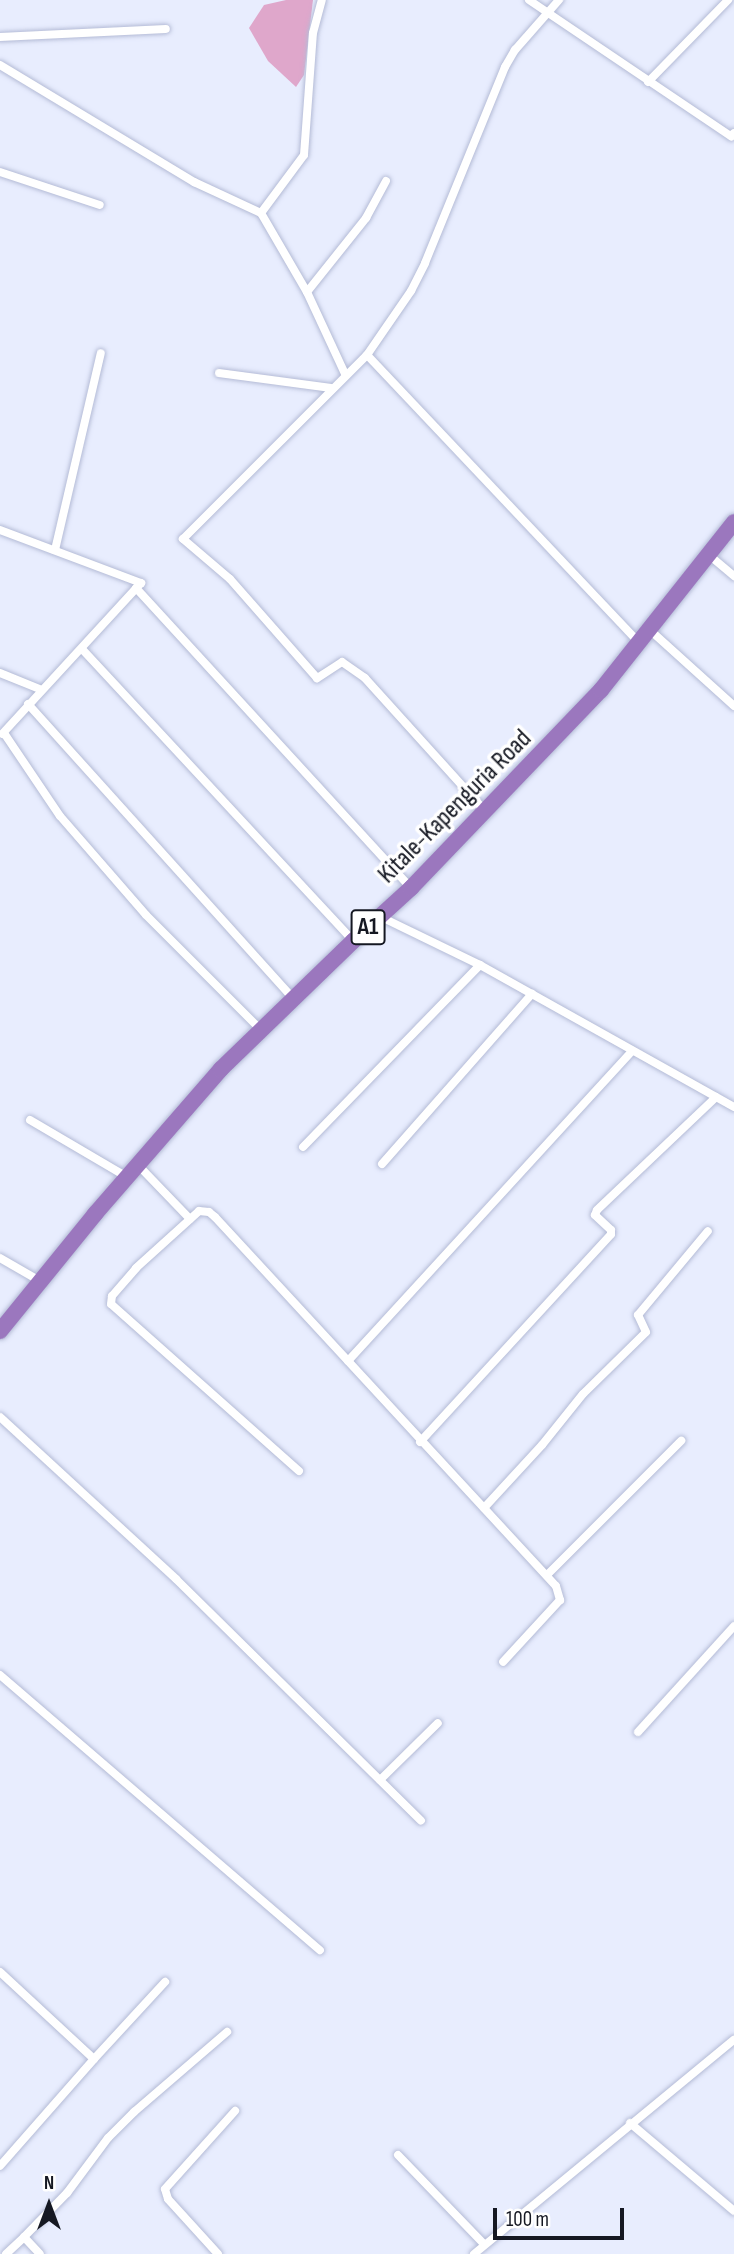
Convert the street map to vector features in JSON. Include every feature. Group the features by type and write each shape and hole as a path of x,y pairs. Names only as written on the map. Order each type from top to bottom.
{"highway":[{"name":"Kitale-Kapenguria Road","path":"0,1332 132,1171 221,1069 353,940 411,888 577,717 645,637 734,522"}],"street":[{"path":"261,213 304,155 313,33 322,0"},
{"path":"528,0 648,82 733,135"},
{"path":"486,812 365,678 342,662 317,678 230,579 183,539 345,374 367,355 411,291 425,263 505,67 559,0"},
{"path":"648,82 729,0"},
{"path":"0,37 166,30"},
{"path":"0,65 194,182 261,213 307,292 345,374"},
{"path":"0,172 100,205"},
{"path":"307,292 366,218 386,181"},
{"path":"55,550 101,353"},
{"path":"367,355 645,637 734,706"},
{"path":"219,373 331,388"},
{"path":"0,530 141,583 2,735 68,826 146,915 261,1030"},
{"path":"709,555 734,576"},
{"path":"136,588 411,888"},
{"path":"82,649 353,940"},
{"path":"0,673 42,690"},
{"path":"28,704 293,998"},
{"path":"379,916 480,965 734,1107"},
{"path":"303,1147 480,965"},
{"path":"382,1164 532,994"},
{"path":"348,1361 632,1051"},
{"path":"420,1442 611,1234 611,1230 595,1215 597,1210 716,1097"},
{"path":"30,1120 132,1171 190,1219"},
{"path":"299,1471 111,1304 112,1296 136,1268 190,1219 204,1211 215,1217 559,1590 560,1600 503,1662"},
{"path":"484,1508 542,1445 583,1394 646,1332 638,1315 708,1231"},
{"path":"0,1258 40,1282"},
{"path":"0,1417 176,1579 421,1821"},
{"path":"547,1575 681,1441"},
{"path":"638,1732 734,1626"},
{"path":"0,1675 320,1950"},
{"path":"380,1780 438,1723"},
{"path":"0,1972 94,2059"},
{"path":"0,2166 165,1982"},
{"path":"6,2254 67,2193 108,2138 134,2112 227,2032"},
{"path":"474,2254 734,2040"},
{"path":"218,2254 168,2199 165,2189 235,2110"},
{"path":"630,2123 734,2211"},
{"path":"398,2155 484,2244"},
{"path":"24,2238 40,2254"}],"shaded area":[{"path":"286,0 313,0 304,75 296,87 268,61 249,28 264,5"}]}
